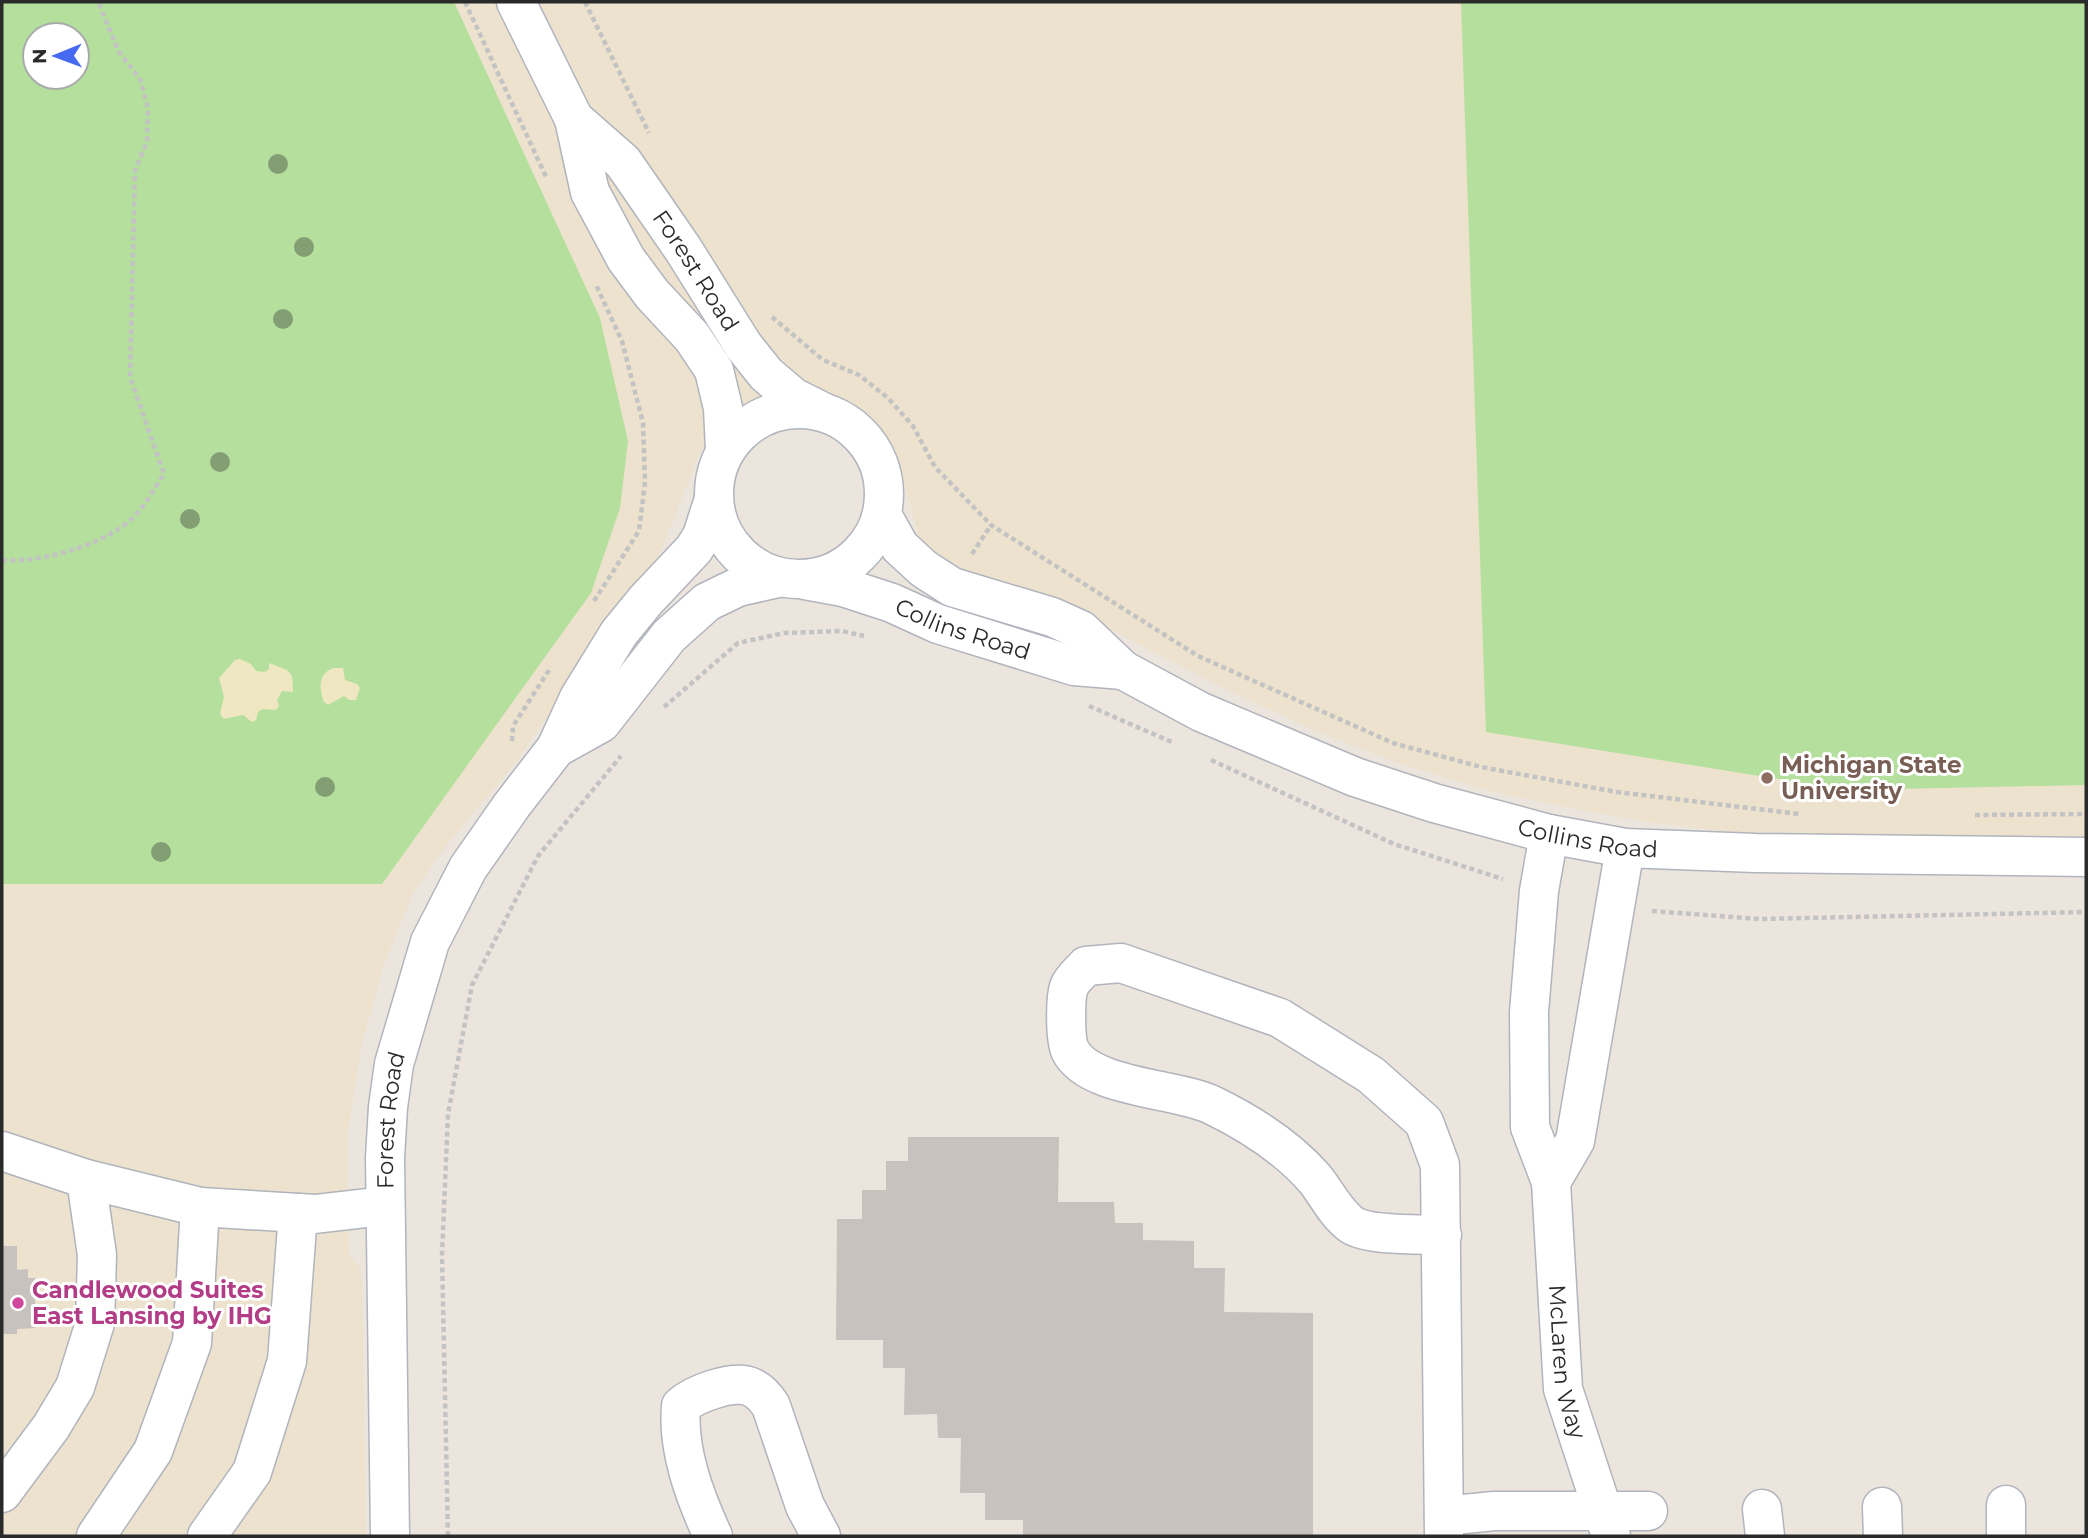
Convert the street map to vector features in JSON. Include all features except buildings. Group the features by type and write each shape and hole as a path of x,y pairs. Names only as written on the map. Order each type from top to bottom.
{"street":[{"name":"Forest Road","path":"516,2 574,119 590,192 626,259 652,294 692,337 714,370 723,408 725,450"},
{"name":"Forest Road","path":"574,119 623,162 683,249 743,345 766,374 793,397 824,412"},
{"path":"796,408 824,412 847,423 866,441 879,464 884,489 882,515 872,540 854,560 831,574 791,579 753,567 734,550 720,527 713,502 715,475 725,450 743,429 768,414 796,408"},
{"name":"Forest Road","path":"390,1536 384,1206 388,1107 394,1064 418,977 430,942 468,868 556,748 579,698 619,633 694,549 702,536 713,502"},
{"name":"Collins Road","path":"882,515 900,547 924,569 952,587 1062,621 1081,631 1123,670 1201,712 1356,777 1434,803 1549,834 1625,848 1755,853 2086,857"},
{"name":"Forest Road","path":"556,748 601,723 668,636 707,602 738,587 791,579"},
{"name":"Collins Road","path":"791,579 843,586 892,603 938,624 1074,666 1123,670"},
{"name":"McLaren Way","path":"1549,834 1539,891 1529,1012 1530,1127 1551,1182 1563,1389 1606,1524"},
{"path":"1551,1182 1575,1141 1625,848"},
{"path":"1442,1235 1381,1232 1353,1226 1314,1178 1271,1139 1209,1104 1124,1083 1090,1071 1070,1051 1066,1018 1069,987 1086,966 1121,963 1280,1018 1371,1075 1424,1122 1440,1166 1442,1235 1444,1526 1494,1511 1606,1524 1648,1511"},
{"path":"2,1151 86,1179 200,1207 315,1214 384,1206"},
{"path":"2,1493 51,1427 75,1387 95,1323 97,1255 86,1179"},
{"path":"96,1536 153,1451 192,1343 200,1207"},
{"path":"207,1536 252,1472 287,1361 298,1213"},
{"path":"713,1536 685,1457 679,1426 681,1406 691,1397 705,1392 748,1385 763,1395 771,1406 806,1506 821,1536"}],"path":[{"path":"2,560 20,561 80,547 121,528 149,500 164,474 130,377 135,170 147,142 148,108 140,79 119,52 98,2"},
{"path":"465,2 552,190"},
{"path":"585,2 650,136"},
{"path":"587,611 639,531 645,482 643,424 622,341 593,278"},
{"path":"771,316 822,360 859,375 888,398 913,426 935,467 991,525 1198,656 1393,743 1481,768 1617,792 1804,814"},
{"path":"981,541 991,525"},
{"path":"656,714 738,643 784,633 842,631 868,637"},
{"path":"512,805 513,726 557,657"},
{"path":"1080,703 1182,747"},
{"path":"448,1536 442,1255 448,1114 472,985 538,856 622,755"},
{"path":"1207,758 1394,844 1539,891"},
{"path":"1965,816 2086,814"},
{"path":"1615,904 1666,913 1759,919 2086,912"}],"shaded area":[{"name":"Michigan State University","path":"2,2 2086,2 2086,836 1821,838 1722,831 1647,822 1565,807 1494,792 1400,764 1314,730 1229,691 1071,609 971,580 926,550 919,537 892,447 884,432 869,417 834,398 765,394 745,405 721,424 702,448 650,578 608,627 517,761 448,843 413,893 382,970 361,1049 347,1138 349,1255 359,1267 362,1282 366,1536 2,1536"}],"green space":[{"path":"2,2 454,2 600,318 628,441 620,508 591,593 382,884 2,884"},
{"path":"1461,2 2086,2 2086,785 1847,790 1486,732"}],"sand":[{"path":"240,659 251,664 256,671 265,672 269,669 269,663 289,672 292,679 293,692 282,691 276,710 263,709 252,722 243,715 224,719 220,714 224,697 219,678 235,660"},
{"path":"333,668 343,668 345,680 357,684 360,688 356,700 349,700 344,696 328,705 324,702 321,692 322,678"}],"place":[{"name":"Michigan State University","path":"1767,778"},
{"name":"Candlewood Suites East Lansing by IHG","path":"18,1303"}]}
